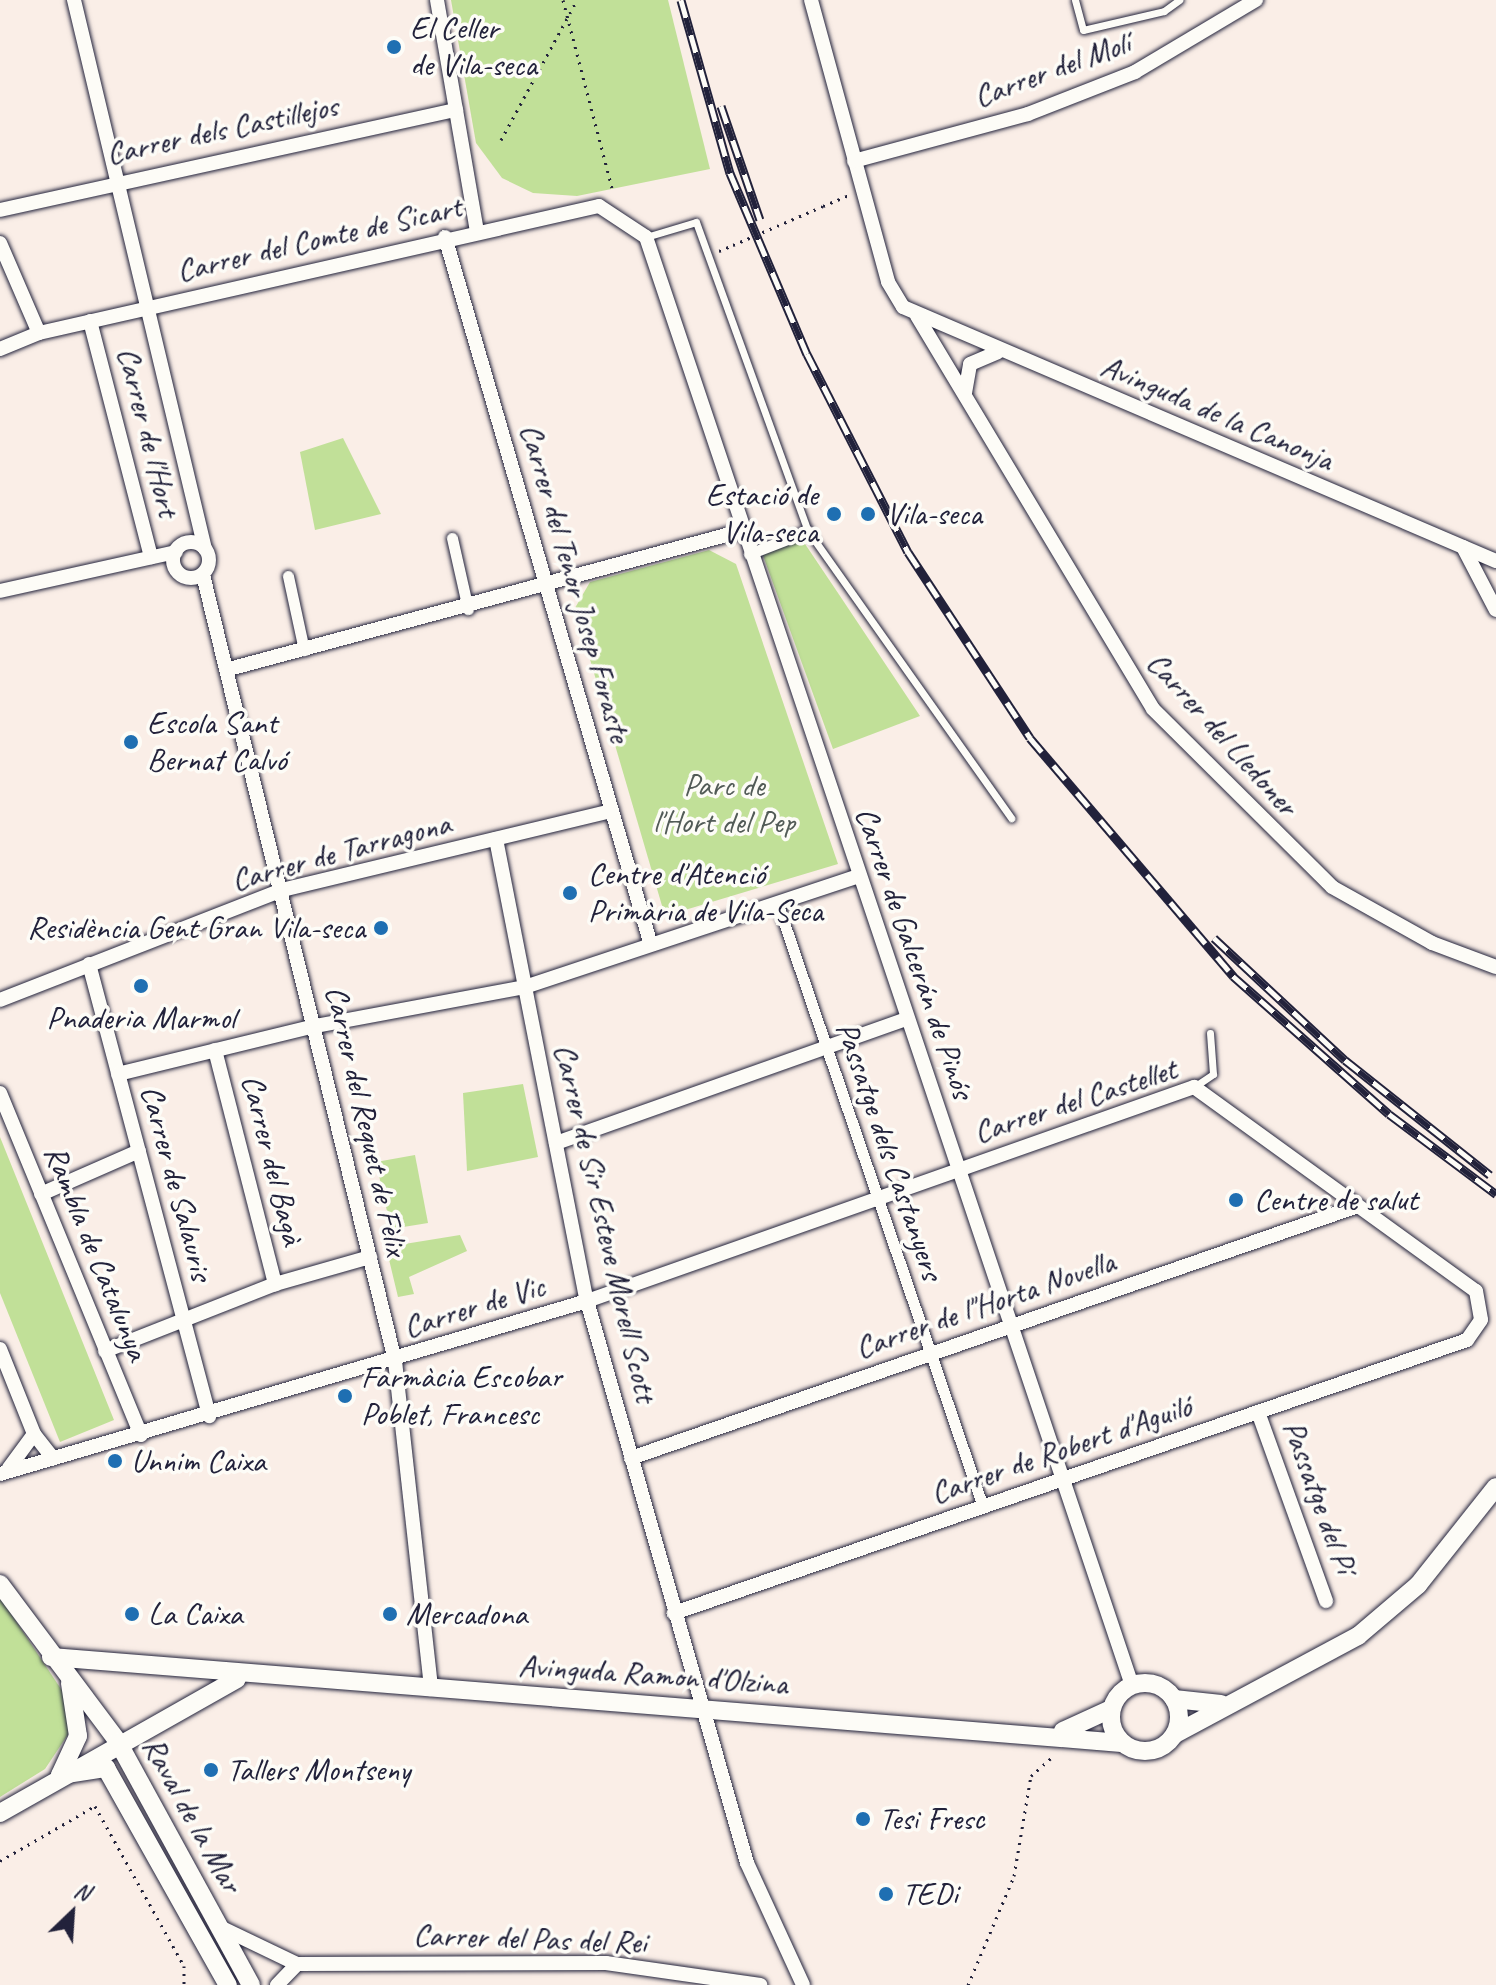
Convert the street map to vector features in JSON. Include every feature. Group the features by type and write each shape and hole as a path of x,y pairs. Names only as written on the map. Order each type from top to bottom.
{"street":[{"path":"74,0 150,307 205,549"},
{"path":"437,0 477,231"},
{"path":"811,0 893,295 917,316"},
{"name":"Carrer del Molí","path":"854,161 1028,114 1122,77 1256,0"},
{"name":"Carrer dels Castillejos","path":"0,210 118,179 456,110"},
{"name":"Carrer del Comte de Sicart","path":"0,349 39,333 445,237 599,206 646,237"},
{"name":"Carrer del Tenor Josep Foraste","path":"445,237 651,945"},
{"name":"Carrer de Galcerán de Pinós","path":"646,237 741,531 1132,1685"},
{"path":"0,243 39,333"},
{"name":"Avinguda de la Canonja","path":"917,316 1496,561"},
{"name":"Carrer del Lledoner","path":"917,316 1121,664 1184,743 1332,887 1432,943 1496,967"},
{"name":"Carrer de l'Hort","path":"90,321 151,557"},
{"path":"969,405 963,383 970,364 987,353 1006,353"},
{"path":"229,669 547,589 741,531"},
{"path":"749,554 808,531"},
{"path":"452,538 468,609"},
{"path":"0,591 176,552 189,543 205,549"},
{"path":"1463,547 1496,610"},
{"name":"Carrer del Requet de Fèlix","path":"205,549 203,575 229,669 395,1361 431,1689"},
{"path":"176,552 180,574 203,575"},
{"path":"288,576 304,650"},
{"name":"Carrer de Tarragona","path":"0,1000 282,890 612,811"},
{"name":"Carrer de Sir Esteve Morell Scott","path":"496,839 587,1301 747,1863 803,1985"},
{"path":"118,1074 315,1026 525,987 858,876"},
{"name":"Passatge dels Castanyers","path":"777,902 983,1507"},
{"name":"Carrer de Salauris","path":"89,964 209,1416"},
{"path":"556,1143 907,1019"},
{"name":"Carrer del Bagà","path":"215,1050 275,1284"},
{"name":"Carrer del Castellet","path":"958,1170 1194,1087 1476,1291 1481,1320 1467,1340"},
{"name":"Rambla de Catalunya","path":"0,1093 141,1435"},
{"path":"41,1194 139,1151"},
{"name":"Carrer de Vic","path":"0,1474 209,1416 587,1301 958,1170"},
{"name":"Carrer de l''Horta Novella","path":"631,1458 1358,1206"},
{"path":"105,1351 275,1284 370,1257"},
{"name":"Carrer de Robert d'Aguiló","path":"674,1613 1467,1340"},
{"path":"0,1349 34,1434 53,1458"},
{"name":"Passatge del Pí","path":"1258,1412 1326,1601"},
{"path":"0,1474 24,1456 34,1434"},
{"path":"1221,1704 1174,1699 1156,1684 1132,1685 1111,1709 1122,1743 1151,1752 1221,1704 1290,1677 1358,1636 1418,1585 1496,1487"},
{"name":"Raval de la Mar","path":"0,1584 51,1657 118,1742 251,1985"},
{"name":"Avinguda Ramon d'Olzina","path":"51,1657 251,1676 1051,1734 1122,1743"},
{"name":"Avinguda Ramon d'Olzina","path":"0,1813 219,1684 251,1676"},
{"path":"60,1775 78,1736 70,1682"},
{"path":"1174,1699 1175,1734"},
{"name":"Avinguda Ramon d'Olzina","path":"1051,1734 1111,1709"},
{"name":"Raval de la Mar","path":"60,1775 106,1768 228,1985"},
{"path":"220,1927 297,1964 277,1985"},
{"name":"Carrer del Pas del Rei","path":"297,1964 606,1963 760,1985"}],"lane":[{"path":"1075,0 1083,30 1164,11 1179,0"},
{"path":"646,237 696,222 808,531 1011,818"},
{"path":"1194,1087 1213,1074 1210,1033"}],"path":[{"path":"563,0 612,188"},
{"path":"501,140 577,0"},
{"path":"733,245 862,190"},
{"path":"968,1985 1014,1876 1031,1776 1082,1738"},
{"path":"0,1861 95,1806 184,1966 184,1985"}],"green space":[{"path":"451,0 668,0 710,169 577,196 533,193 502,178 476,143"},
{"path":"343,438 381,514 315,530 300,452"},
{"path":"799,535 920,716 833,749 761,550"},
{"name":"Parc de l'Hort del Pep","path":"709,550 736,564 838,864 665,916 575,608 590,582"},
{"path":"523,1084 538,1157 467,1171 463,1093"},
{"path":"0,1137 114,1420 60,1442 0,1293"},
{"path":"415,1155 428,1223 391,1229 376,1162"},
{"path":"460,1235 467,1251 409,1277 414,1294 398,1297 386,1247"},
{"path":"0,1597 63,1692 69,1733 45,1769 0,1797"}],"railway":[{"path":"681,0 730,173 807,354 908,552 1030,738 1233,976 1389,1114 1496,1194"},
{"path":"721,106 760,220"},
{"path":"1214,938 1345,1060 1490,1175"}],"place":[{"name":"El Celler de Vila-seca","path":"394,47"},
{"name":"Estació de Vila-seca","path":"834,514"},
{"name":"Vila-seca","path":"868,514"},
{"name":"Escola Sant Bernat Calvó","path":"131,742"},
{"name":"Centre d'Atenció Primària de Vila-Seca","path":"570,893"},
{"name":"Residència Gent Gran Vila-seca","path":"381,928"},
{"name":"Pnaderia Marmol","path":"141,986"},
{"name":"Centre de salut","path":"1236,1200"},
{"name":"Farmàcia Escobar Poblet, Francesc","path":"345,1396"},
{"name":"Unnim Caixa","path":"115,1461"},
{"name":"La Caixa","path":"132,1614"},
{"name":"Mercadona","path":"390,1614"},
{"name":"Tallers Montseny","path":"211,1770"},
{"name":"Tesi Fresc","path":"863,1819"},
{"name":"TEDi","path":"886,1894"}]}
